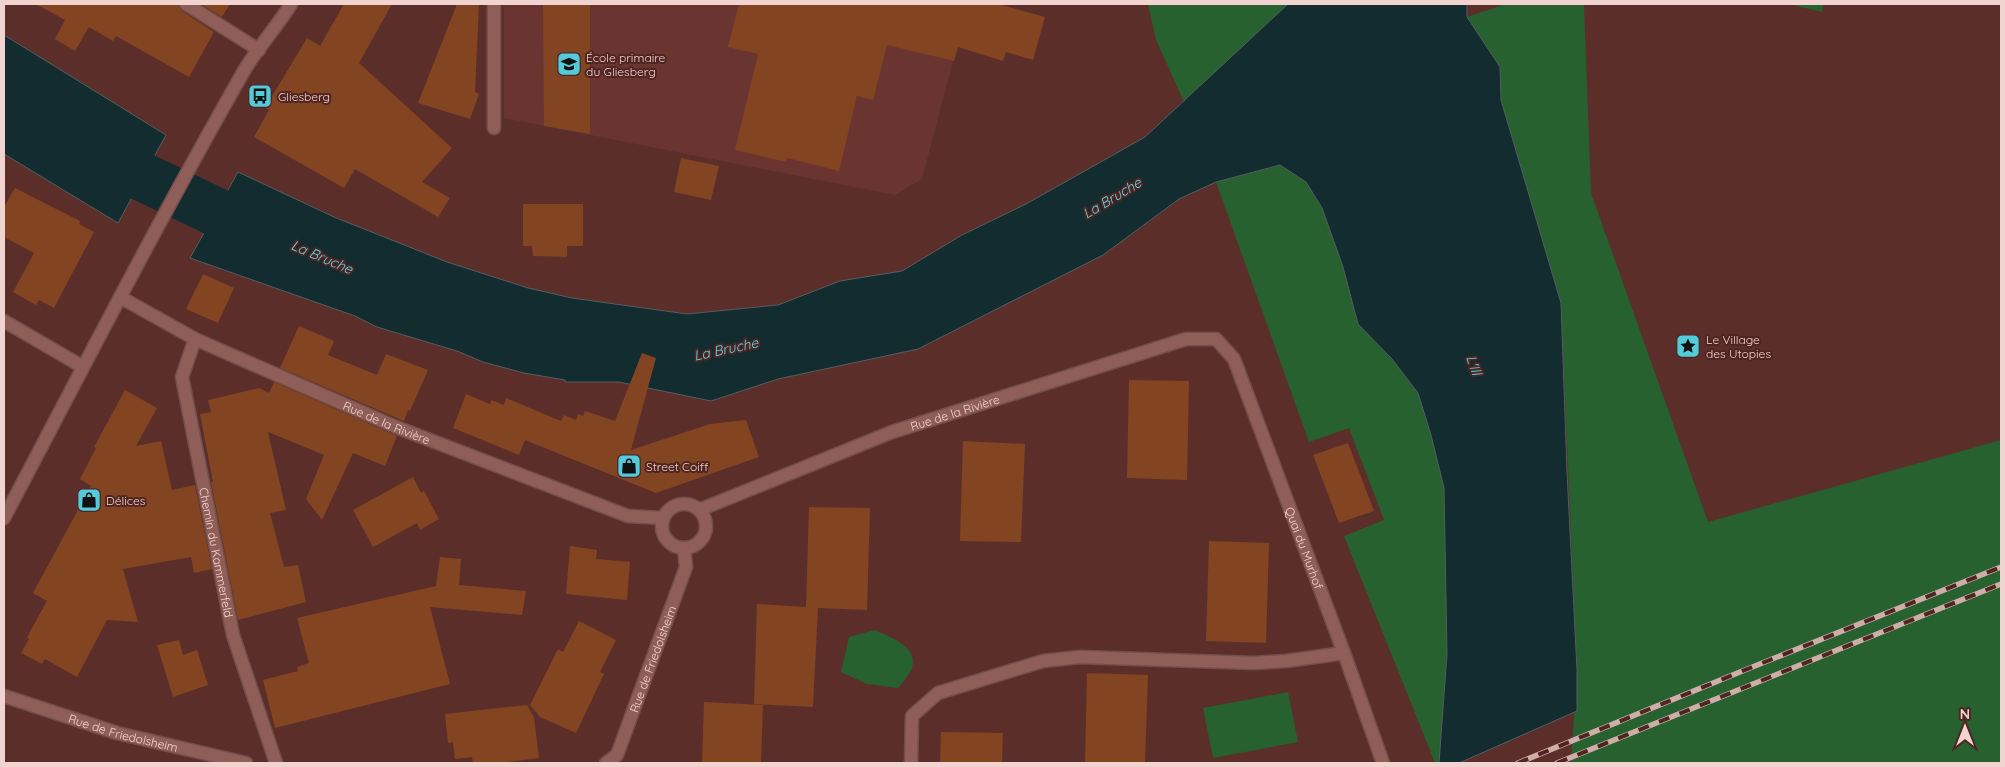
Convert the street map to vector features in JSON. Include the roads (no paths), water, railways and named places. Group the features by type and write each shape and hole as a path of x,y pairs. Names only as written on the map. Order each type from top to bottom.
{"street":[{"path":"186,4 259,50"},
{"path":"4,518 145,250 247,66 291,4"},
{"path":"494,4 494,128"},
{"name":"Rue de la Rivière","path":"120,297 195,339 396,427 619,513 628,516 663,518"},
{"path":"4,321 83,367"},
{"name":"Chemin du Kammerfeld","path":"195,339 182,377 233,635 276,763"},
{"name":"Rue de la Rivière","path":"699,510 892,432 1186,339 1216,339"},
{"name":"Quai du Murhof","path":"1216,339 1234,359 1344,653 1382,763"},
{"path":"679,504 686,504 699,510 705,523 705,530 698,543 684,548 677,547 666,539 662,532 663,518 667,512 679,504"},
{"name":"Rue de Friedolsheim","path":"606,763 617,756 683,576 686,567 684,548"},
{"path":"911,763 912,716 938,693 1044,661 1080,657 1254,663 1286,661 1344,653"},
{"name":"Rue de Friedolsheim","path":"4,696 117,733 246,763"}],"water":[{"name":"L'Ill","path":"1288,4 1467,4 1467,17 1500,67 1501,100 1561,303 1577,670 1577,711 1459,763 1439,763 1447,654 1444,488 1431,435 1418,393 1392,359 1358,324 1343,267 1322,208 1306,182 1280,165 1216,182 1179,199 1103,255 918,349 778,379 711,401 619,382 565,382 565,380 524,373 483,362 457,351 377,327 355,316 190,258 238,172 334,217 447,262 528,288 572,298 687,314 778,305 840,281 902,271 962,235 1026,204 1145,137"},
{"path":"4,35 166,135 118,223 4,154"}],"waterway":[{"name":"La Bruche","path":"4,97 143,177 216,212 277,238"}],"railway":[{"path":"1518,763 2001,567"},
{"path":"1557,763 2001,584"}],"place":[{"name":"École primaire du Gliesberg","path":"569,64"},
{"name":"Gliesberg","path":"260,96"},
{"name":"Le Village des Utopies","path":"1688,346"},
{"name":"Street Coiff","path":"629,466"},
{"name":"Délices","path":"89,500"}]}
